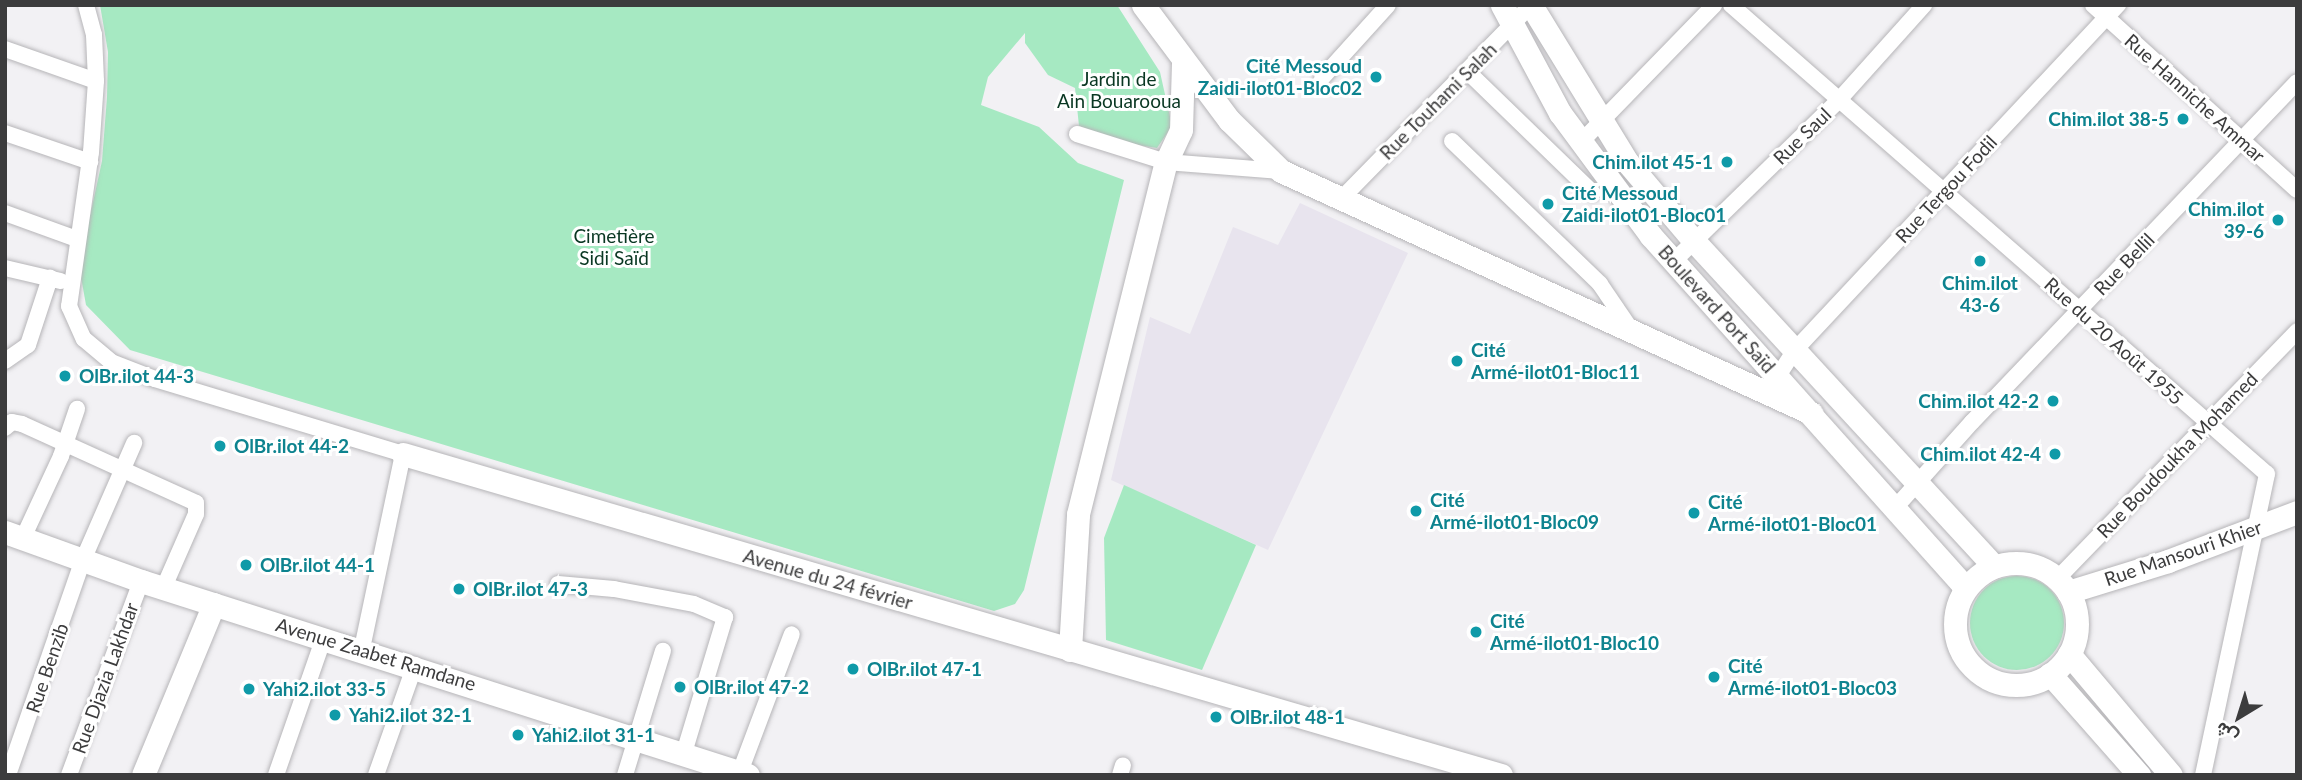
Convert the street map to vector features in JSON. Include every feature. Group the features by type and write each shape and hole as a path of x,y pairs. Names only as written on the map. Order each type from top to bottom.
{"main road":[{"path":"1143,5 1183,62 1229,120 1281,171 1344,196 1811,413"},
{"path":"1531,5 1628,163 1693,240 1994,566"},
{"name":"Boulevard Port Saïd","path":"1507,16 1581,142 1674,261 1966,588"},
{"path":"1070,650 1079,514 1166,162 1181,130 1183,62"},
{"name":"Avenue du 24 février","path":"403,454 1501,775"},
{"name":"Rue Mansouri Khier","path":"2063,585 2256,529 2297,512"},
{"name":"Avenue Zaabet Ramdane","path":"14,535 214,604 415,665 744,774"},
{"path":"2027,564 2063,585 2077,623 2069,654 2050,674 2019,684 1995,680 1974,668 1957,640 1955,622 1966,588 1994,566 2027,564"},
{"path":"143,775 214,604"},
{"path":"2069,654 2171,775"},
{"path":"2050,674 2139,775"}],"street":[{"name":"Avenue du 24 février","path":"86,5 94,35 96,81 90,162 69,306 84,339 111,362 155,379 403,454"},
{"path":"1322,78 1388,5"},
{"name":"Rue Touhami Salah","path":"1344,196 1467,71 1507,16 1531,5"},
{"path":"1581,142 1714,5"},
{"name":"Rue du 20 Août 1955","path":"1731,5 1943,193 2080,309 2207,425 2267,474 2203,775"},
{"name":"Rue Saul","path":"1674,261 1838,101 1924,5"},
{"name":"Rue Hanniche Ammar","path":"2093,5 2297,190"},
{"name":"Rue Tergou Fodil","path":"1778,376 1795,350 2118,5"},
{"path":"5,49 96,81"},
{"path":"1467,71 1593,193"},
{"name":"Rue Bellil","path":"1895,508 2297,82"},
{"path":"5,133 90,162"},
{"path":"1077,134 1166,162 1281,171"},
{"path":"1452,141 1600,284 1632,331"},
{"path":"5,213 77,239"},
{"path":"5,268 73,284"},
{"path":"5,360 28,345 50,278"},
{"name":"Rue Boudoukha Mohamed","path":"2063,585 2207,425 2294,338"},
{"path":"14,535 65,444 77,410"},
{"path":"5,428 12,422 22,425 124,474 188,495 196,503 196,514 163,587"},
{"name":"Rue Benzib","path":"8,775 83,560 124,474 134,443"},
{"path":"362,649 403,454"},
{"name":"Rue Djazia Lakhdar","path":"69,775 141,580"},
{"path":"558,584 681,601 716,610 725,617 684,753"},
{"path":"744,774 792,634"},
{"path":"281,774 324,637"},
{"path":"625,775 663,651"},
{"path":"376,775 415,665"}],"shaded area":[{"path":"1300,203 1408,253 1268,550 1111,480 1150,317 1190,334 1233,227 1278,245"}],"green space":[{"name":"Cimetière Sidi Saïd","path":"100,5 1117,5 1160,72 1172,126 1157,148 1120,142 1079,126 1075,88 1048,75 1025,43 1025,33 988,77 981,105 1039,127 1078,163 1124,180 1024,590 1015,604 994,611 130,350 86,305 79,266 102,161 108,52"},
{"path":"1124,485 1256,545 1202,670 1106,640 1104,538"},
{"path":"2017,576 2035,580 2050,590 2060,605 2064,623 2060,641 2050,656 2035,666 2017,670 1999,666 1984,656 1974,641 1970,623 1974,605 1984,590 1999,580"}],"place":[{"name":"Cité Messoud Zaidi-ilot01-Bloc02","path":"1376,77"},
{"name":"Chim.ilot 38-5","path":"2183,119"},
{"name":"Chim.ilot 45-1","path":"1727,162"},
{"name":"Cité Messoud Zaidi-ilot01-Bloc01","path":"1548,204"},
{"name":"Chim.ilot 39-6","path":"2278,220"},
{"name":"Chim.ilot 43-6","path":"1980,261"},
{"name":"Cité Armé-ilot01-Bloc11","path":"1457,361"},
{"name":"OlBr.ilot 44-3","path":"65,376"},
{"name":"Chim.ilot 42-2","path":"2053,401"},
{"name":"OlBr.ilot 44-2","path":"220,446"},
{"name":"Chim.ilot 42-4","path":"2055,454"},
{"name":"Cité Armé-ilot01-Bloc09","path":"1416,511"},
{"name":"Cité Armé-ilot01-Bloc01","path":"1694,513"},
{"name":"OlBr.ilot 44-1","path":"246,565"},
{"name":"OlBr.ilot 47-3","path":"459,589"},
{"name":"Cité Armé-ilot01-Bloc10","path":"1476,632"},
{"name":"OlBr.ilot 47-1","path":"853,669"},
{"name":"Cité Armé-ilot01-Bloc03","path":"1714,677"},
{"name":"OlBr.ilot 47-2","path":"680,687"},
{"name":"Yahi2.ilot 33-5","path":"249,689"},
{"name":"Yahi2.ilot 32-1","path":"335,715"},
{"name":"OlBr.ilot 48-1","path":"1216,717"},
{"name":"Yahi2.ilot 31-1","path":"518,735"}],"park label":[{"name":"Jardin de Ain Bouarooua","path":"1119,90"}]}
